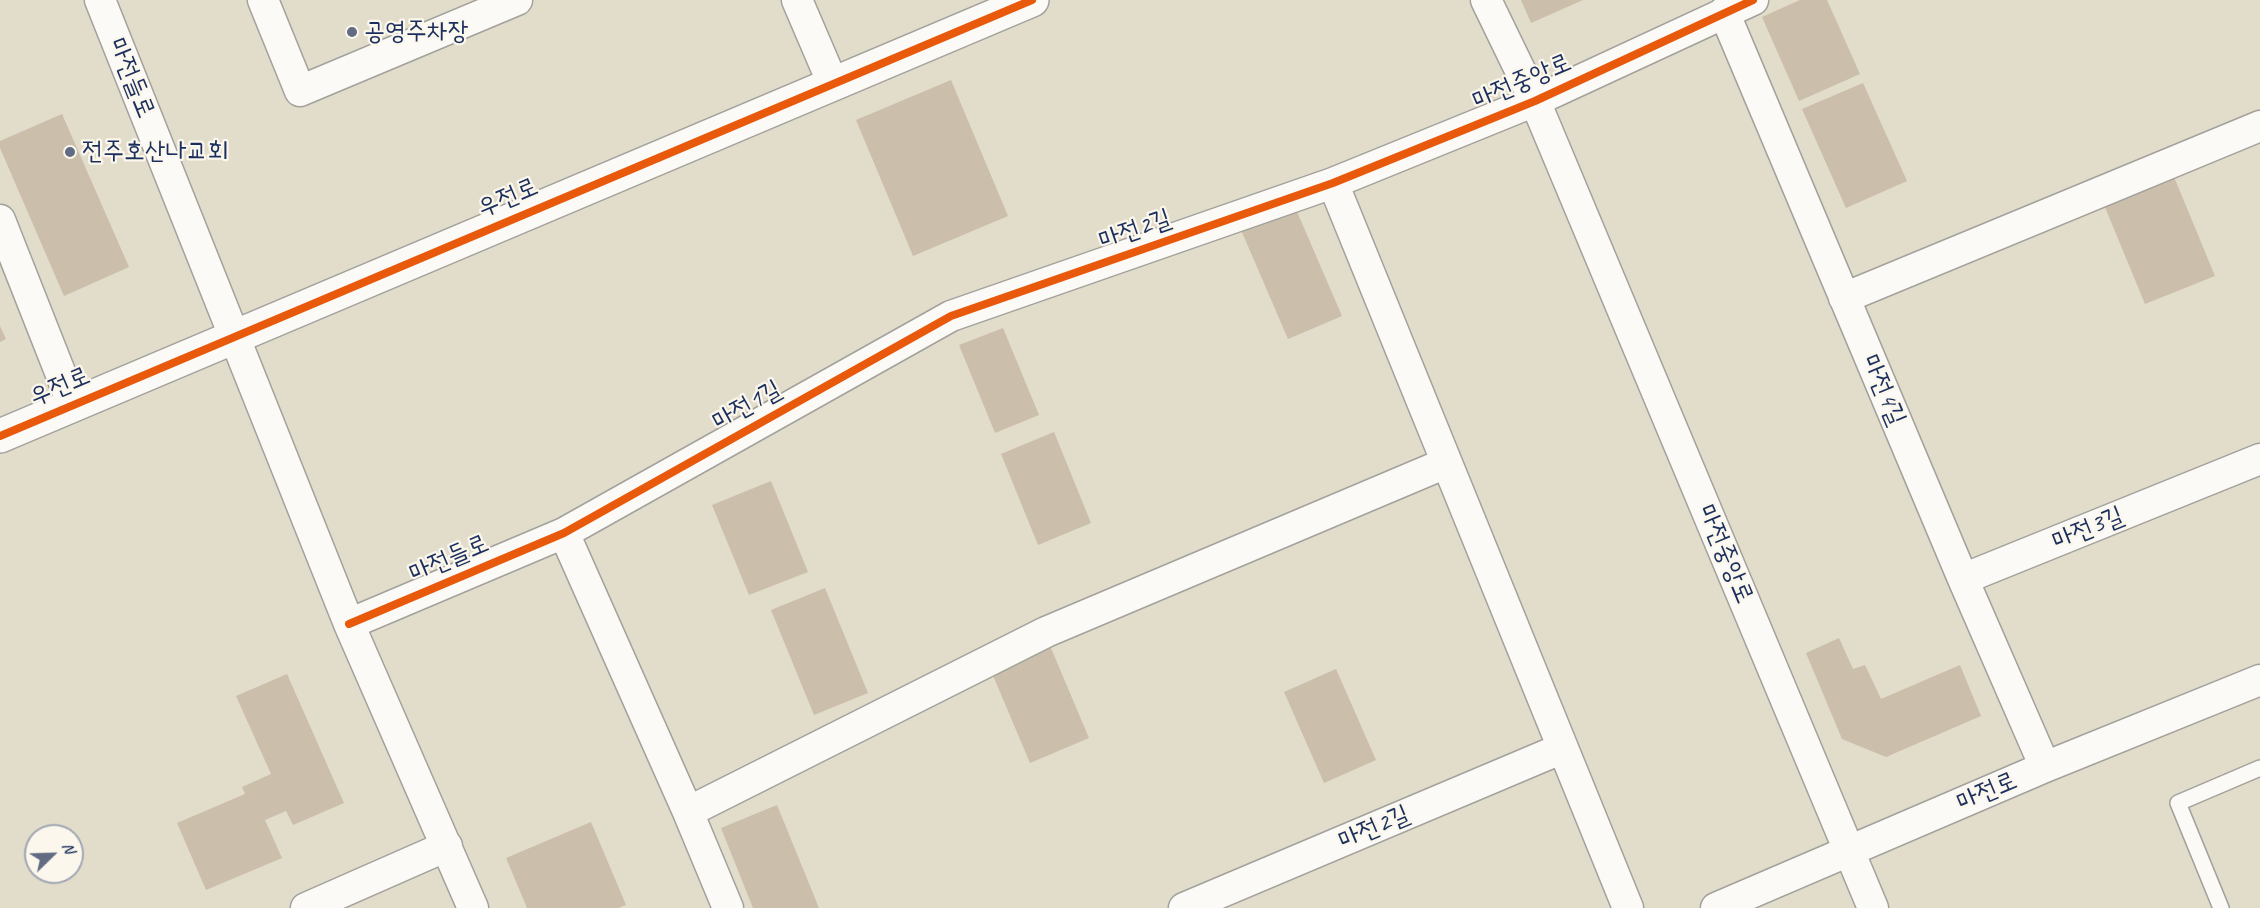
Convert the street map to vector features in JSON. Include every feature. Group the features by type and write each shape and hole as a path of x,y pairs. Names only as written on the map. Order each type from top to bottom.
{"street":[{"name":"마전들로","path":"100,0 349,624 473,908"},
{"path":"263,0 300,91 517,0"},
{"path":"797,0 833,84"},
{"name":"우전로","path":"0,436 1032,0"},
{"name":"마전중앙로","path":"1486,0 1535,101 1873,908"},
{"path":"1724,12 1753,0"},
{"name":"마전중앙로","path":"1333,183 1535,101 1724,12"},
{"name":"마전4길","path":"1724,12 1963,579 2045,767"},
{"path":"1844,298 2260,126"},
{"path":"1333,183 1628,908"},
{"name":"마전2길","path":"951,316 1333,183"},
{"path":"1,224 73,405"},
{"name":"마전1길","path":"564,533 951,316"},
{"name":"마전3길","path":"1963,579 2260,459"},
{"path":"688,812 1046,632 1446,463"},
{"name":"마전들로","path":"349,624 564,533"},
{"path":"564,533 688,812 728,908"},
{"name":"마전로","path":"1716,908 2045,767 2260,680"},
{"name":"마전2길","path":"1184,908 1563,748"},
{"path":"306,908 447,846"}],"lane":[{"path":"2221,908 2178,803 2260,768"}],"building":[{"path":"1521,0 1583,0 1531,23"},
{"path":"1800,0 1827,0 1860,74 1799,101 1762,17"},
{"path":"951,80 1008,216 913,256 856,120"},
{"path":"1863,83 1907,181 1846,208 1802,109"},
{"path":"62,114 129,267 64,296 0,148 0,141"},
{"path":"2172,172 2215,276 2145,304 2102,200"},
{"path":"1292,200 1342,316 1288,339 1238,223"},
{"path":"0,326 6,339 0,342"},
{"path":"1003,328 1039,415 995,433 959,345"},
{"path":"1054,432 1091,523 1038,545 1001,454"},
{"path":"771,481 808,572 749,595 712,505"},
{"path":"825,588 868,693 814,715 771,610"},
{"path":"1839,638 1853,669 1865,665 1881,699 1960,665 1981,716 1886,757 1842,739 1806,653"},
{"path":"1048,641 1089,738 1030,763 989,666"},
{"path":"1336,669 1376,760 1324,783 1284,692"},
{"path":"287,674 344,803 293,825 286,811 265,820 282,858 206,890 177,823 245,794 242,787 271,774 236,696"},
{"path":"777,805 819,908 753,908 721,828"},
{"path":"591,822 626,905 618,908 527,908 506,858"}],"cycle path":[{"path":"0,436 1032,0"},
{"path":"349,624 564,533 951,316 1333,183 1535,101 1753,0"}],"place":[{"name":"공영주차장","path":"352,32"},
{"name":"전주호산나교회","path":"70,152"}]}
